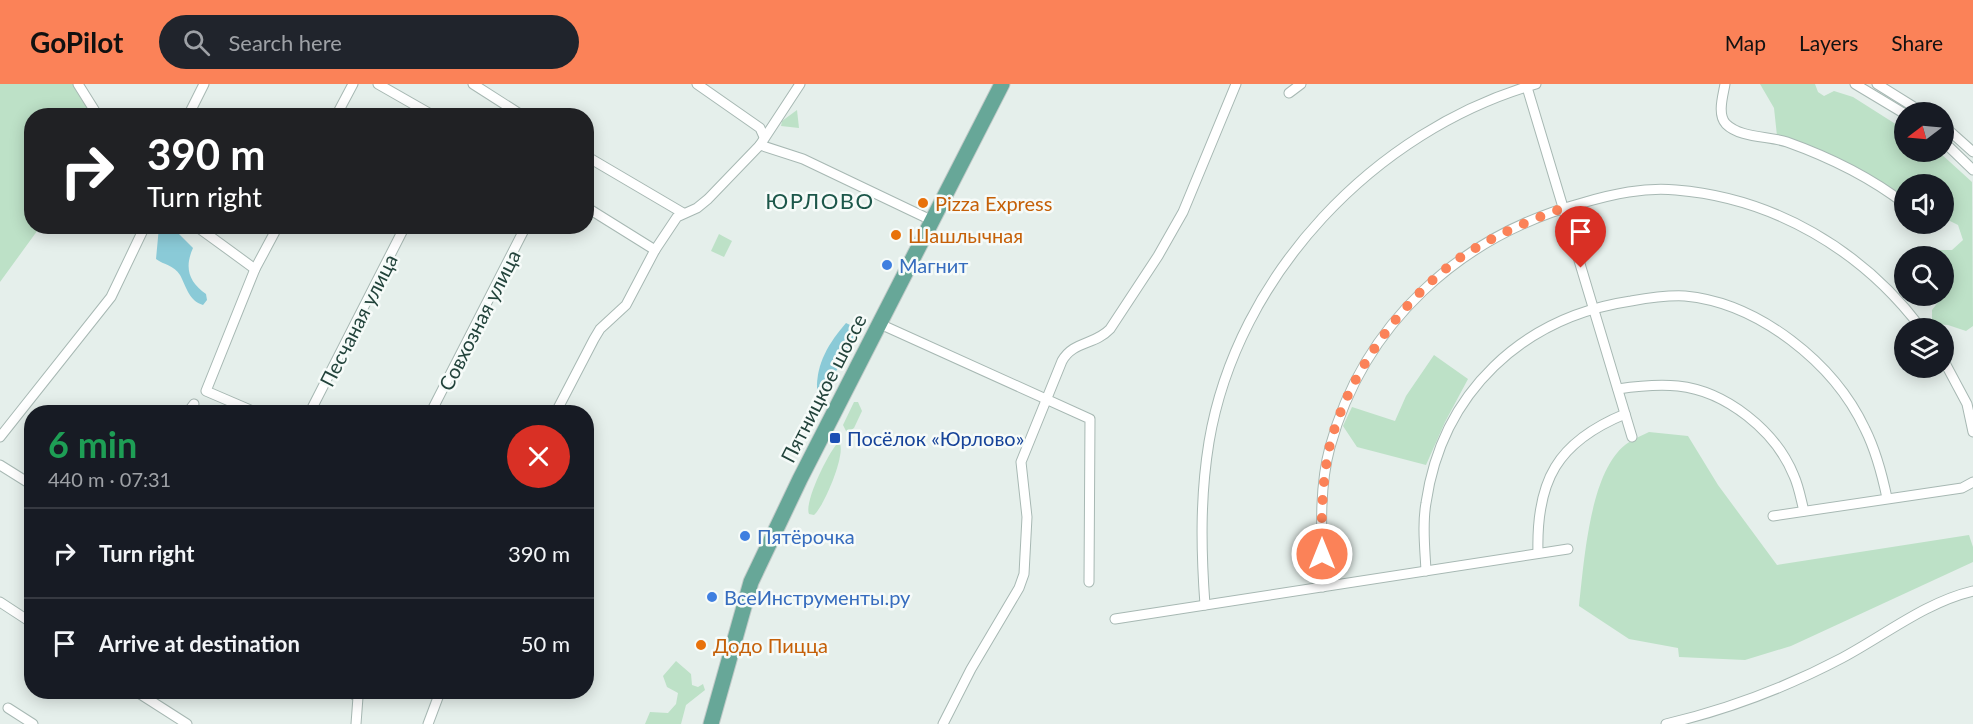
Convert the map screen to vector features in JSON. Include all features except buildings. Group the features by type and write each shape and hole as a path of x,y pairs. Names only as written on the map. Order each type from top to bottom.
{"main road":[{"name":"Пятницкое шоссе","path":"711,724 751,582 800,479 1002,84"}],"street":[{"path":"78,84 93,108"},
{"path":"192,108 204,84"},
{"path":"340,108 353,84"},
{"path":"378,84 420,108"},
{"path":"473,84 510,108"},
{"path":"697,84 760,128 762,141"},
{"path":"560,405 594,339 626,305 655,250 677,217 697,208 708,199 762,141 800,84"},
{"path":"943,724 971,669 1019,588 1024,574 1027,518 1021,462 1066,354 1073,347 1102,337 1158,256 1183,212 1236,84"},
{"path":"1289,93 1301,84"},
{"path":"1725,84 1721,113 1728,126 1735,130 1785,141 1840,164 1894,197"},
{"path":"1855,84 1894,107"},
{"path":"1876,84 1906,102"},
{"path":"1205,605 1200,542 1202,495 1209,440 1237,346 1262,300 1292,255 1328,212 1372,171 1430,129 1474,106 1530,85 1563,208 1632,437"},
{"path":"1954,135 1973,152"},
{"path":"762,141 933,221"},
{"path":"1954,152 1973,170"},
{"path":"594,161 683,213"},
{"path":"1323,587 1323,491 1330,447 1349,395 1373,351 1396,319 1460,258 1492,238 1563,208 1637,190 1674,189 1751,203 1792,220 1865,268 1893,293 1913,318"},
{"path":"594,212 655,250"},
{"path":"25,405 111,297 141,234"},
{"path":"207,234 255,269"},
{"path":"238,405 206,392 255,269 274,234"},
{"name":"Песчаная улица","path":"314,405 401,234"},
{"name":"Совхозная улица","path":"435,405 522,234"},
{"path":"1426,571 1426,502 1447,435 1462,403 1485,374 1530,336 1560,320 1593,307 1653,298 1685,296 1744,313 1774,330 1810,356 1842,392 1865,428 1880,467 1887,498"},
{"path":"880,324 1087,416 1092,422 1088,502 1089,582"},
{"path":"1953,378 1967,404 1973,432"},
{"path":"1618,389 1655,384 1681,386 1710,395 1739,410 1762,429 1781,453 1794,476 1804,511"},
{"path":"0,437 24,407"},
{"path":"1538,553 1537,520 1553,468 1587,433 1625,414"},
{"path":"0,465 24,480"},
{"path":"1773,516 1962,488 1973,483"},
{"path":"1115,619 1568,549"},
{"path":"1666,724 1696,717 1767,692 1841,659 1951,596 1973,591"},
{"path":"0,602 24,618"},
{"path":"148,699 187,724"},
{"path":"356,724 359,699"},
{"path":"428,724 437,699"},
{"path":"8,708 33,724"}],"green space":[{"path":"0,84 74,84 89,108 24,108 24,234 35,234 0,282"},
{"path":"1760,84 1815,84 1818,92 1824,96 1834,91 1853,97 1894,123 1894,162 1950,162 1972,182 1973,326 1966,331 1954,327 1954,318 1932,318 1932,310 1935,306 1954,306 1954,248 1963,240 1958,225 1954,223 1954,174 1894,174 1894,192 1820,151 1777,136 1774,108"},
{"path":"797,110 799,128 781,126 782,121"},
{"path":"719,234 732,241 724,257 711,251"},
{"path":"1434,355 1468,379 1426,465 1357,447 1343,426 1352,407 1395,421 1406,396"},
{"path":"854,402 858,402 862,411 854,428 847,433 843,425"},
{"path":"1649,432 1688,436 1718,485 1777,565 1969,535 1973,547 1973,562 1791,646 1745,660 1679,657 1678,648 1629,639 1579,606 1590,521 1603,476 1625,445"},
{"path":"840,444 837,469 828,492 814,515 809,514 808,508 817,479 832,451 836,445"},
{"path":"676,661 691,674 692,685 698,687 703,684 705,690 686,705 681,724 645,724 650,712 668,713 676,704 678,693 667,687 663,676"}],"water":[{"path":"158,234 179,234 193,248 189,262 190,274 196,285 206,294 207,300 203,305 191,297 178,272 156,259"},
{"path":"846,323 852,326 857,335 824,392 817,390 821,362 834,338"}],"place":[{"name":"Pizza Express","path":"923,203"},
{"name":"Шашлычная","path":"896,235"},
{"name":"Магнит","path":"887,265"},
{"name":"Посёлок «Юрлово»","path":"835,438"},
{"name":"Пятёрочка","path":"745,536"},
{"name":"ВсеИнструменты.ру","path":"712,597"},
{"name":"Додо Пицца","path":"701,645"}],"district":[{"name":"ЮРЛОВО","path":"820,200"}],"route":[{"path":"1322,554 1323,491 1330,447 1349,395 1373,351 1396,319 1429,285 1460,258 1492,238 1563,208 1581,268"}]}
